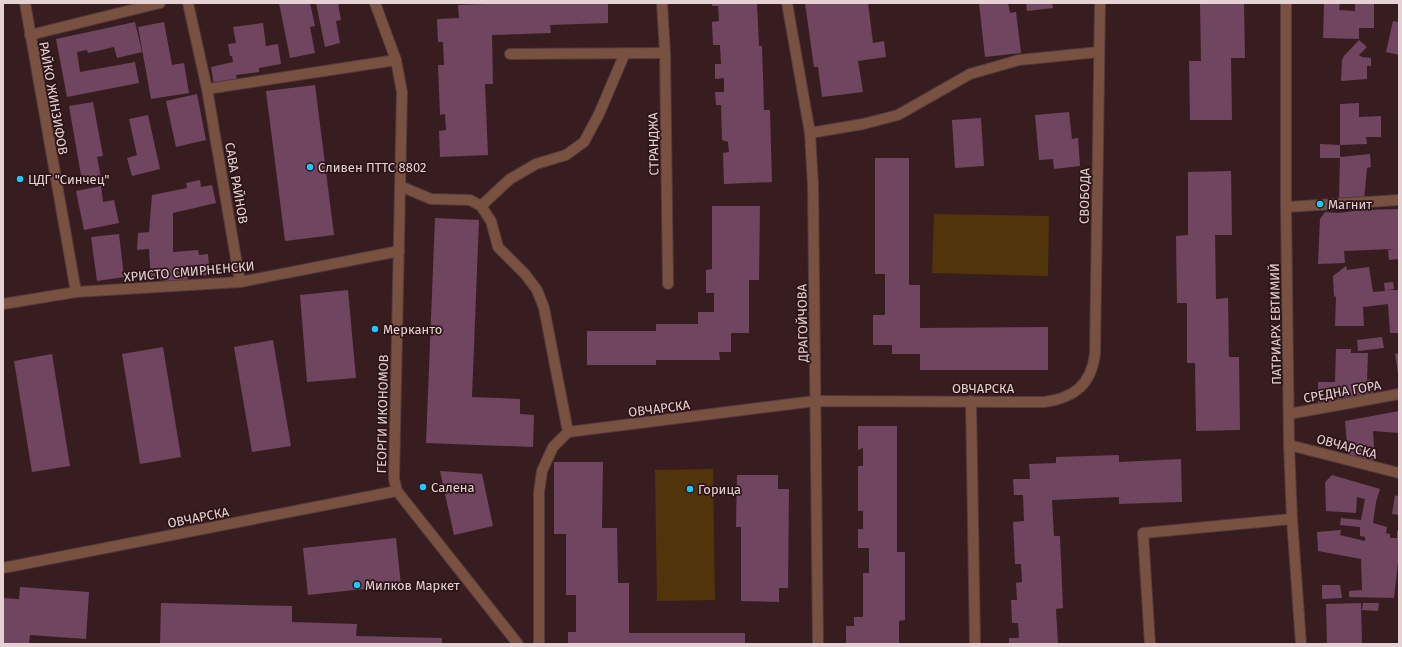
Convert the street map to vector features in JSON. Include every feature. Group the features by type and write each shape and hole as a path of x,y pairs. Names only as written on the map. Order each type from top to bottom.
{"street":[{"name":"РАЙКО ЖИНЗИФОВ","path":"25,3 76,292"},
{"path":"30,36 160,3"},
{"name":"САВА РАЙНОВ","path":"188,3 207,89 240,282"},
{"name":"ГЕОРГИ ИКОНОМОВ","path":"375,3 396,60 402,92 394,479 397,492"},
{"name":"СТРАНДЖА","path":"662,3 665,53 668,284"},
{"name":"ДРАГОЙЧОВА","path":"787,3 810,132 813,186 818,644"},
{"name":"СВОБОДА","path":"1082,385 1089,376 1095,354 1100,3"},
{"name":"ПАТРИАРХ ЕВТИМИЙ","path":"1286,3 1286,207 1289,444 1292,519 1301,644"},
{"path":"810,132 863,124 898,115 970,74 1019,60 1099,52"},
{"path":"481,206 510,179 536,164 566,155 584,142 599,114 625,53"},
{"path":"510,54 665,53"},
{"path":"207,89 396,60"},
{"path":"400,186 431,199 470,200 481,206 491,221 498,247 525,274 537,290 544,308 568,432 552,447 542,471 539,492 538,644"},
{"path":"1286,207 1399,200"},
{"name":"ХРИСТО СМИРНЕНСКИ","path":"3,304 76,292 240,282 399,251"},
{"name":"ОВЧАРСКА","path":"568,432 815,401 1044,402 1058,400 1071,395 1082,385"},
{"name":"СРЕДНА ГОРА","path":"1289,414 1399,394"},
{"path":"971,401 975,644"},
{"name":"ОВЧАРСКА","path":"1289,444 1399,473"},
{"path":"397,492 518,644"},
{"name":"ОВЧАРСКА","path":"3,568 397,492"},
{"path":"1150,644 1143,534 1292,519"}],"shaded area":[{"path":"934,214 1049,216 1048,276 932,273"},
{"path":"713,469 715,600 657,601 655,470"}],"building":[{"path":"279,3 310,3 315,26 310,27 315,53 290,58"},
{"path":"316,3 338,3 341,20 336,21 340,43 325,47"},
{"path":"486,3 608,3 608,23 550,25 551,33 492,35 493,84 485,84 488,155 440,157 439,131 446,130 445,114 440,115 438,65 444,65 443,42 438,42 437,19 459,18 458,5"},
{"path":"712,3 757,3 759,46 762,46 764,110 770,110 772,182 724,184 723,153 729,152 728,142 722,140 721,105 716,105 715,92 724,92 724,78 715,79 715,64 721,64 720,45 713,45 712,22 719,21 718,6 712,6"},
{"path":"805,3 868,3 873,43 884,41 886,57 858,61 863,92 822,97 818,67 814,67"},
{"path":"979,3 1008,3 1010,13 1016,12 1021,53 985,57"},
{"path":"1026,3 1052,3 1053,8 1027,11"},
{"path":"1200,3 1244,3 1245,58 1231,58 1232,120 1190,120 1189,61 1201,61"},
{"path":"1324,3 1340,3 1339,10 1355,11 1355,3 1374,3 1374,28 1359,28 1359,39 1323,38"},
{"path":"1393,21 1399,22 1399,55 1386,52"},
{"path":"135,22 142,52 117,58 114,47 88,53 87,50 77,52 80,72 135,62 139,83 67,97 56,39"},
{"path":"164,22 172,65 184,63 189,93 151,99 138,27"},
{"path":"263,23 266,46 278,44 281,64 259,68 259,72 236,75 237,80 214,85 211,67 233,62 232,56 230,56 228,44 236,43 233,27"},
{"path":"1359,40 1367,47 1359,55 1362,57 1371,58 1371,66 1367,66 1367,79 1341,81 1342,60"},
{"path":"315,85 334,235 285,241 266,91"},
{"path":"197,94 206,140 176,147 166,101"},
{"path":"93,102 103,156 97,157 101,178 82,181 69,106"},
{"path":"1359,103 1359,117 1381,116 1381,137 1366,137 1367,144 1340,145 1340,104"},
{"path":"1069,112 1072,139 1078,138 1080,166 1054,169 1053,159 1039,160 1035,115"},
{"path":"148,115 160,169 132,176 127,158 137,155 129,119"},
{"path":"981,118 984,166 955,168 952,120"},
{"path":"1320,144 1340,145 1340,158 1320,158"},
{"path":"1370,154 1371,167 1367,168 1364,200 1343,201 1339,197 1340,157"},
{"path":"875,158 909,158 909,285 920,285 920,328 1048,327 1048,370 920,370 920,354 892,354 892,345 873,345 873,315 885,315 885,274 875,274"},
{"path":"1231,171 1232,235 1215,235 1216,299 1228,298 1229,357 1239,357 1240,430 1196,431 1195,363 1187,363 1187,303 1177,303 1176,236 1188,235 1188,172"},
{"path":"200,180 201,187 212,185 216,203 173,213 173,252 198,250 199,255 208,254 210,275 188,277 188,281 164,283 164,279 151,280 149,249 137,250 138,233 149,232 152,195 187,188 186,183"},
{"path":"101,186 103,202 114,200 119,223 84,230 76,191"},
{"path":"712,206 760,206 759,280 749,280 749,333 731,333 731,352 719,352 720,360 656,360 656,365 587,365 587,331 656,331 656,324 698,324 698,312 714,312 714,293 706,293 706,270 712,269"},
{"path":"1399,209 1399,259 1389,260 1388,250 1393,249 1344,251 1345,263 1318,264 1320,219 1325,212 1338,213 1363,210"},
{"path":"435,218 479,220 472,397 520,399 520,414 534,415 533,447 426,443"},
{"path":"119,234 124,277 97,281 91,237"},
{"path":"1346,266 1347,270 1369,267 1373,292 1385,291 1384,283 1393,282 1394,289 1387,290 1399,290 1399,333 1390,333 1388,304 1363,307 1364,326 1335,326 1336,296 1334,297 1333,276"},
{"path":"348,290 356,378 307,382 300,295"},
{"path":"1382,337 1384,348 1358,351 1357,340"},
{"path":"273,340 291,446 252,452 234,347"},
{"path":"163,347 181,457 140,464 122,354"},
{"path":"1336,349 1351,349 1351,353 1368,353 1367,380 1370,379 1374,399 1344,404 1335,396 1335,404 1318,407 1318,382 1335,382"},
{"path":"1399,353 1399,373 1398,373 1395,354"},
{"path":"52,354 70,466 32,472 14,361"},
{"path":"1399,411 1399,433 1373,431 1375,463 1348,456 1345,421"},
{"path":"858,426 897,426 897,552 905,552 905,620 899,621 899,644 846,644 846,626 854,626 854,617 863,617 863,573 869,573 869,548 858,548 858,529 863,529 863,511 858,511 858,466 863,466 863,448 858,450"},
{"path":"1119,455 1119,462 1181,459 1182,502 1119,504 1119,497 1052,500 1054,536 1060,536 1063,608 1056,609 1058,644 1009,644 1009,638 1019,638 1018,623 1012,623 1011,600 1017,600 1016,583 1022,582 1021,564 1015,564 1013,522 1024,521 1023,495 1014,495 1013,479 1030,479 1029,464 1056,463 1056,457"},
{"path":"554,462 603,462 602,528 617,528 618,583 629,583 629,633 745,633 745,644 568,644 568,632 576,632 576,595 566,595 566,534 554,534"},
{"path":"440,471 482,474 493,526 454,535"},
{"path":"737,475 778,475 778,489 789,489 788,588 779,588 779,602 741,601 741,527 736,527"},
{"path":"1332,475 1380,489 1376,502 1373,523 1387,527 1386,533 1390,534 1390,538 1397,538 1397,531 1399,531 1399,562 1394,598 1349,597 1349,591 1362,590 1361,559 1318,551 1317,532 1341,530 1340,535 1365,541 1365,537 1360,536 1360,527 1340,525 1341,518 1361,520 1365,499 1357,497 1356,513 1326,511 1325,482"},
{"path":"1395,495 1399,497 1399,515 1392,514"},
{"path":"396,538 401,585 308,595 303,548"},
{"path":"1322,585 1340,585 1342,598 1322,599"},
{"path":"20,587 89,592 86,639 30,635 29,644 3,644 3,598 19,599"},
{"path":"161,603 292,606 292,622 357,624 356,636 442,638 442,644 160,644"},
{"path":"1361,603 1362,644 1327,644 1326,604"},
{"path":"1363,603 1379,603 1378,611 1362,610"}],"place":[{"name":"Сливен ПТТС 8802","path":"310,167"},
{"name":"ЦДГ \"Синчец\"","path":"20,179"},
{"name":"Магнит","path":"1320,204"},
{"name":"Мерканто","path":"375,329"},
{"name":"Салена","path":"423,487"},
{"name":"Горица","path":"690,489"},
{"name":"Милков Маркет","path":"357,585"}]}
